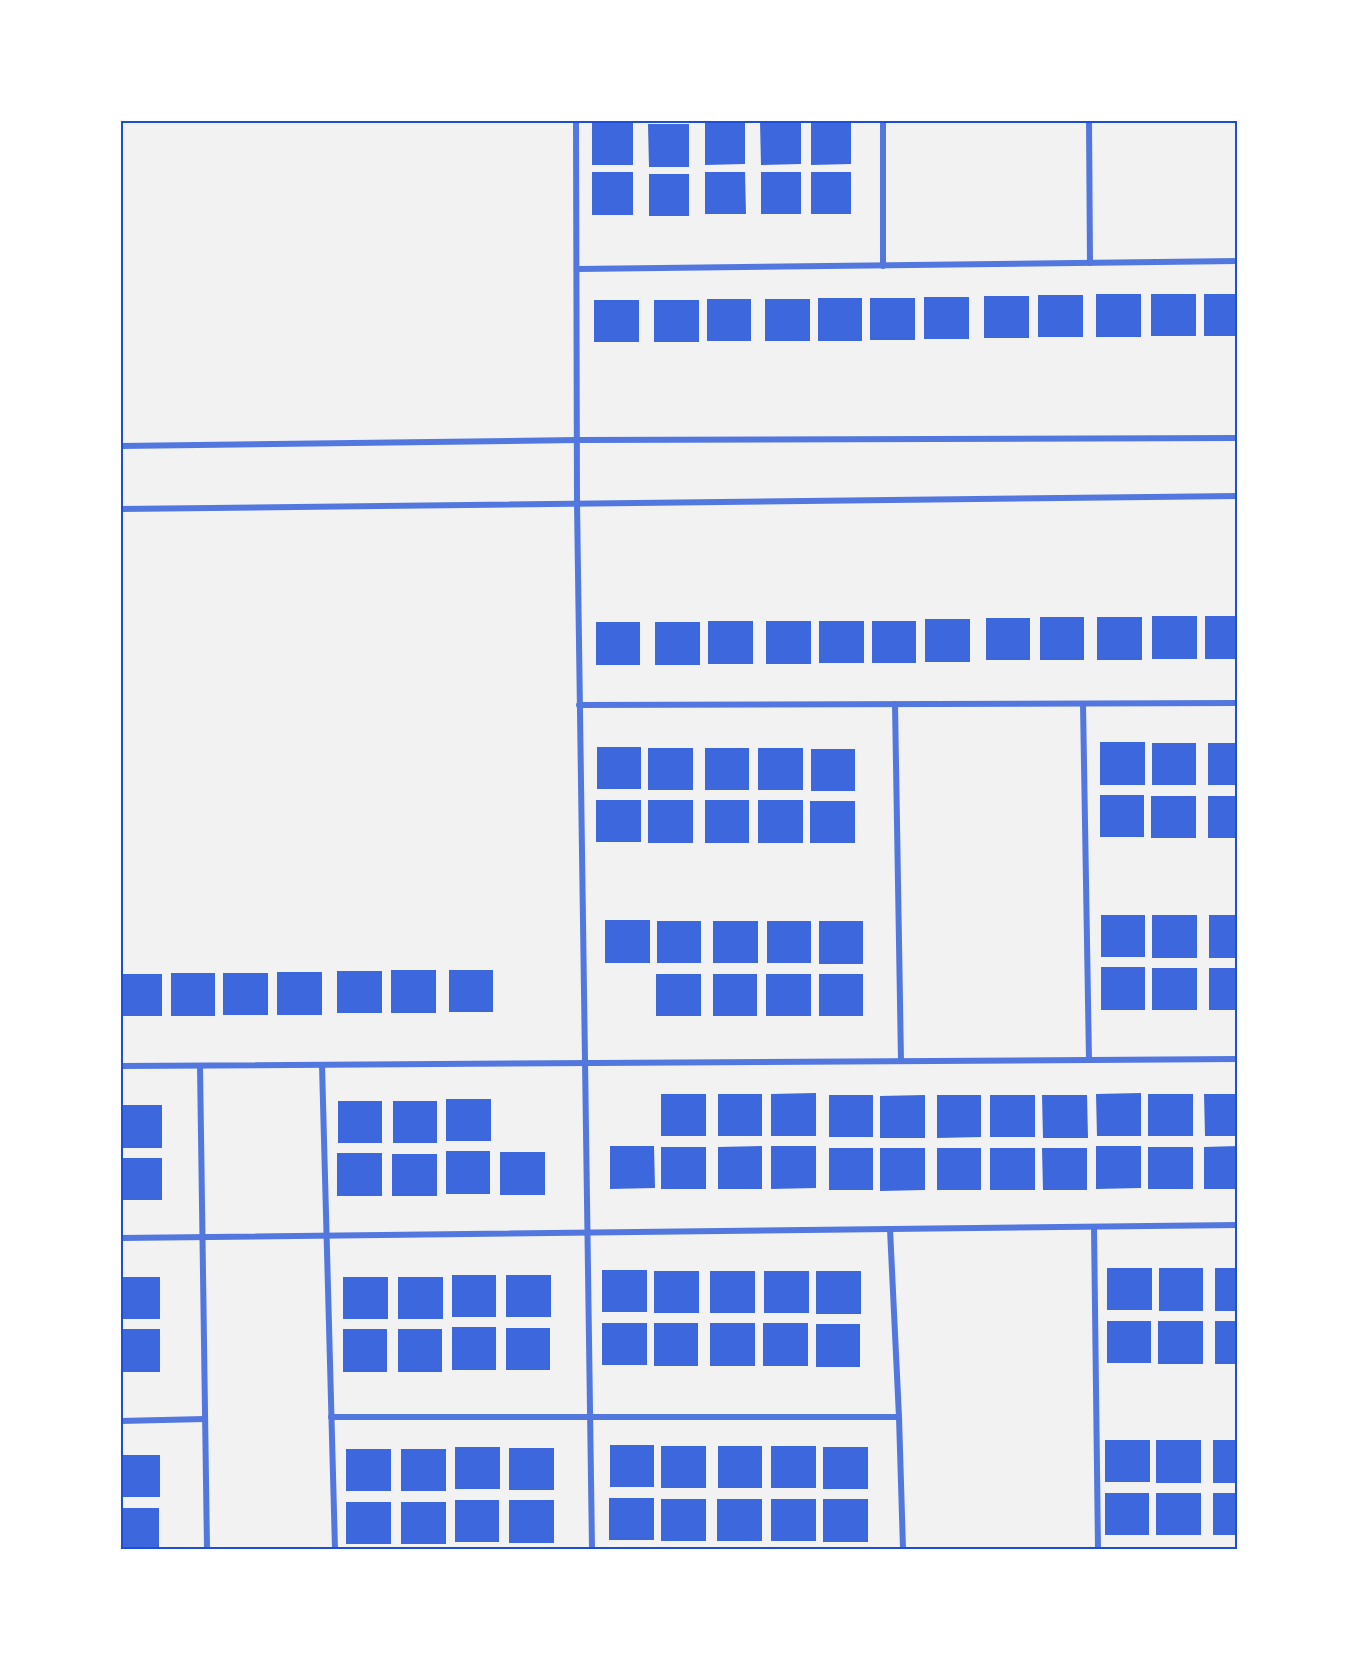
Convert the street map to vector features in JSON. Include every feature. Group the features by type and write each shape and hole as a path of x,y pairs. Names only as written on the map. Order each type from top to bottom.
{"street":[{"path":"576,120 579,705 592,1549"},
{"path":"883,120 883,266"},
{"path":"1089,120 1090,263"},
{"path":"577,269 1238,261"},
{"path":"120,446 577,440 1238,438"},
{"path":"120,508 1238,496"},
{"path":"579,705 1238,703"},
{"path":"896,704 901,1061"},
{"path":"1083,704 1089,1060"},
{"path":"120,1066 1238,1059"},
{"path":"322,1065 335,1549"},
{"path":"200,1066 207,1549"},
{"path":"120,1238 1238,1225"},
{"path":"1094,1227 1098,1549"},
{"path":"890,1229 903,1549"},
{"path":"331,1418 899,1418"},
{"path":"120,1421 205,1419"}],"building":[{"path":"705,122 745,122 745,164 705,165"},
{"path":"760,122 801,122 801,164 761,165"},
{"path":"811,122 851,122 851,164 811,165"},
{"path":"592,123 633,123 633,165 592,165"},
{"path":"648,124 689,124 689,167 649,167"},
{"path":"592,172 633,172 633,215 592,215"},
{"path":"705,172 745,172 746,214 705,214"},
{"path":"761,172 801,172 801,214 761,214"},
{"path":"811,172 851,172 851,214 811,214"},
{"path":"649,174 689,174 689,216 649,216"},
{"path":"1096,294 1141,294 1141,337 1096,337"},
{"path":"1151,294 1196,294 1196,336 1151,336"},
{"path":"1204,294 1238,294 1238,336 1204,336"},
{"path":"1038,295 1083,295 1083,337 1038,337"},
{"path":"984,296 1029,296 1029,338 984,338"},
{"path":"924,297 969,297 969,339 924,339"},
{"path":"818,298 862,298 862,341 818,341"},
{"path":"870,298 915,298 915,340 870,340"},
{"path":"707,299 751,299 751,341 707,341"},
{"path":"765,299 810,299 810,341 765,341"},
{"path":"594,300 639,300 639,342 594,342"},
{"path":"654,300 699,300 699,342 654,342"},
{"path":"1152,616 1197,616 1197,659 1152,659"},
{"path":"1205,616 1238,616 1238,659 1205,659"},
{"path":"1040,617 1084,617 1084,660 1040,660"},
{"path":"1097,617 1142,617 1142,660 1097,660"},
{"path":"986,618 1030,618 1030,660 986,660"},
{"path":"925,619 970,619 970,662 925,662"},
{"path":"708,621 753,621 753,664 708,664"},
{"path":"766,621 811,621 811,664 766,664"},
{"path":"819,621 864,621 864,663 819,663"},
{"path":"872,621 916,621 916,663 872,663"},
{"path":"596,622 640,622 640,665 596,665"},
{"path":"655,622 700,622 700,665 655,665"},
{"path":"1100,742 1145,742 1145,785 1100,785"},
{"path":"1152,743 1196,743 1196,785 1152,785"},
{"path":"1208,743 1238,743 1238,785 1208,785"},
{"path":"597,747 641,747 641,789 597,789"},
{"path":"648,748 693,748 693,790 648,790"},
{"path":"705,748 749,748 749,790 705,790"},
{"path":"758,748 803,748 803,790 758,790"},
{"path":"811,749 855,749 855,791 811,791"},
{"path":"1100,795 1144,795 1144,837 1100,837"},
{"path":"1151,796 1196,796 1196,838 1151,838"},
{"path":"1208,796 1238,796 1238,838 1208,838"},
{"path":"596,800 641,800 641,842 596,842"},
{"path":"648,800 693,800 693,843 648,843"},
{"path":"705,800 749,800 749,843 705,843"},
{"path":"758,800 803,800 803,843 758,843"},
{"path":"810,801 855,801 855,843 810,843"},
{"path":"1101,915 1145,915 1145,957 1101,957"},
{"path":"1152,915 1197,915 1197,958 1152,958"},
{"path":"1209,915 1238,915 1238,958 1209,958"},
{"path":"605,920 650,920 650,963 605,963"},
{"path":"657,921 701,921 701,963 657,963"},
{"path":"713,921 758,921 758,963 713,963"},
{"path":"767,921 811,921 811,963 767,963"},
{"path":"819,921 863,921 863,964 819,964"},
{"path":"1101,967 1145,967 1145,1010 1101,1010"},
{"path":"1152,968 1197,968 1197,1010 1152,1010"},
{"path":"1209,968 1238,968 1238,1010 1209,1010"},
{"path":"391,970 436,970 436,1013 391,1013"},
{"path":"449,970 493,970 493,1012 449,1012"},
{"path":"337,971 382,971 382,1013 337,1013"},
{"path":"277,972 322,972 322,1015 277,1015"},
{"path":"171,973 215,973 215,1016 171,1016"},
{"path":"223,973 268,973 268,1015 223,1015"},
{"path":"120,974 162,974 162,1016 120,1016"},
{"path":"656,974 701,974 701,1016 656,1016"},
{"path":"713,974 757,974 757,1016 713,1016"},
{"path":"766,974 811,974 811,1016 766,1016"},
{"path":"819,974 863,974 863,1016 819,1016"},
{"path":"816,1093 816,1136 771,1136 771,1094"},
{"path":"1141,1093 1141,1136 1097,1136 1096,1094"},
{"path":"661,1094 706,1094 706,1136 661,1136"},
{"path":"718,1094 762,1094 762,1136 718,1136"},
{"path":"1148,1094 1193,1094 1193,1136 1148,1136"},
{"path":"1204,1094 1238,1094 1238,1136 1205,1136"},
{"path":"829,1095 873,1095 873,1137 829,1137"},
{"path":"925,1095 925,1138 880,1138 880,1096"},
{"path":"937,1095 981,1095 981,1137 937,1138"},
{"path":"990,1095 1035,1095 1035,1137 990,1137"},
{"path":"1042,1095 1087,1095 1088,1138 1043,1138"},
{"path":"446,1099 491,1099 491,1141 446,1141"},
{"path":"338,1101 382,1101 382,1143 338,1143"},
{"path":"393,1101 437,1101 437,1143 393,1143"},
{"path":"120,1105 162,1105 162,1148 120,1148"},
{"path":"610,1146 654,1146 655,1188 610,1189"},
{"path":"762,1146 762,1189 718,1189 718,1147"},
{"path":"771,1146 816,1146 816,1188 771,1189"},
{"path":"1096,1146 1141,1146 1141,1188 1096,1189"},
{"path":"1238,1146 1238,1189 1204,1189 1204,1147"},
{"path":"661,1147 706,1147 706,1189 661,1189"},
{"path":"1148,1147 1193,1147 1193,1189 1148,1189"},
{"path":"829,1148 873,1148 873,1190 829,1190"},
{"path":"880,1148 925,1148 925,1190 880,1191"},
{"path":"937,1148 981,1148 981,1190 937,1190"},
{"path":"990,1148 1035,1148 1035,1190 990,1190"},
{"path":"1042,1148 1087,1148 1087,1190 1043,1190"},
{"path":"446,1151 490,1151 490,1194 446,1194"},
{"path":"500,1152 545,1152 545,1195 500,1195"},
{"path":"337,1153 382,1153 382,1196 337,1196"},
{"path":"392,1154 437,1154 437,1196 392,1196"},
{"path":"120,1158 162,1158 162,1200 120,1200"},
{"path":"1107,1268 1152,1268 1152,1310 1107,1310"},
{"path":"1159,1268 1203,1268 1203,1311 1159,1311"},
{"path":"1215,1268 1238,1268 1238,1311 1215,1311"},
{"path":"602,1270 647,1270 647,1312 602,1312"},
{"path":"654,1271 699,1271 699,1313 654,1313"},
{"path":"710,1271 755,1271 755,1313 710,1313"},
{"path":"764,1271 809,1271 809,1313 764,1313"},
{"path":"816,1271 861,1271 861,1314 816,1314"},
{"path":"452,1275 496,1275 496,1317 452,1317"},
{"path":"506,1275 551,1275 551,1317 506,1317"},
{"path":"120,1277 160,1277 160,1319 120,1319"},
{"path":"343,1277 388,1277 388,1319 343,1319"},
{"path":"398,1277 443,1277 443,1319 398,1319"},
{"path":"1107,1321 1151,1321 1151,1363 1107,1363"},
{"path":"1158,1321 1203,1321 1203,1364 1158,1364"},
{"path":"1215,1321 1238,1321 1238,1364 1215,1364"},
{"path":"602,1323 647,1323 647,1365 602,1365"},
{"path":"654,1323 698,1323 698,1366 654,1366"},
{"path":"710,1323 755,1323 755,1366 710,1366"},
{"path":"763,1323 808,1323 808,1366 763,1366"},
{"path":"816,1324 860,1324 860,1367 816,1367"},
{"path":"452,1327 496,1327 496,1370 452,1370"},
{"path":"506,1328 550,1328 550,1370 506,1370"},
{"path":"120,1329 160,1329 160,1372 120,1372"},
{"path":"343,1329 387,1329 387,1372 343,1372"},
{"path":"398,1329 442,1329 442,1372 398,1372"},
{"path":"1105,1440 1150,1440 1150,1482 1105,1482"},
{"path":"1156,1440 1201,1440 1201,1483 1156,1483"},
{"path":"1213,1440 1238,1440 1238,1483 1213,1483"},
{"path":"610,1445 654,1445 654,1487 610,1487"},
{"path":"661,1446 706,1446 706,1488 661,1488"},
{"path":"718,1446 762,1446 762,1488 718,1488"},
{"path":"771,1446 816,1446 816,1488 771,1488"},
{"path":"455,1447 500,1447 500,1489 455,1489"},
{"path":"823,1447 868,1447 868,1489 823,1489"},
{"path":"509,1448 554,1448 554,1490 509,1490"},
{"path":"346,1449 391,1449 391,1491 346,1491"},
{"path":"401,1449 446,1449 446,1491 401,1491"},
{"path":"120,1455 160,1455 160,1497 120,1497"},
{"path":"1105,1493 1149,1493 1149,1535 1105,1535"},
{"path":"1156,1493 1201,1493 1201,1535 1156,1535"},
{"path":"1213,1493 1238,1493 1238,1535 1213,1535"},
{"path":"609,1498 654,1498 654,1540 609,1540"},
{"path":"661,1499 706,1499 706,1541 661,1541"},
{"path":"717,1499 762,1499 762,1541 717,1541"},
{"path":"771,1499 816,1499 816,1541 771,1541"},
{"path":"823,1499 868,1499 868,1542 823,1542"},
{"path":"455,1500 499,1500 499,1542 455,1542"},
{"path":"509,1500 554,1500 554,1543 509,1543"},
{"path":"346,1502 391,1502 391,1544 346,1544"},
{"path":"401,1502 446,1502 446,1544 401,1544"},
{"path":"120,1508 159,1508 159,1549 120,1549"}]}
